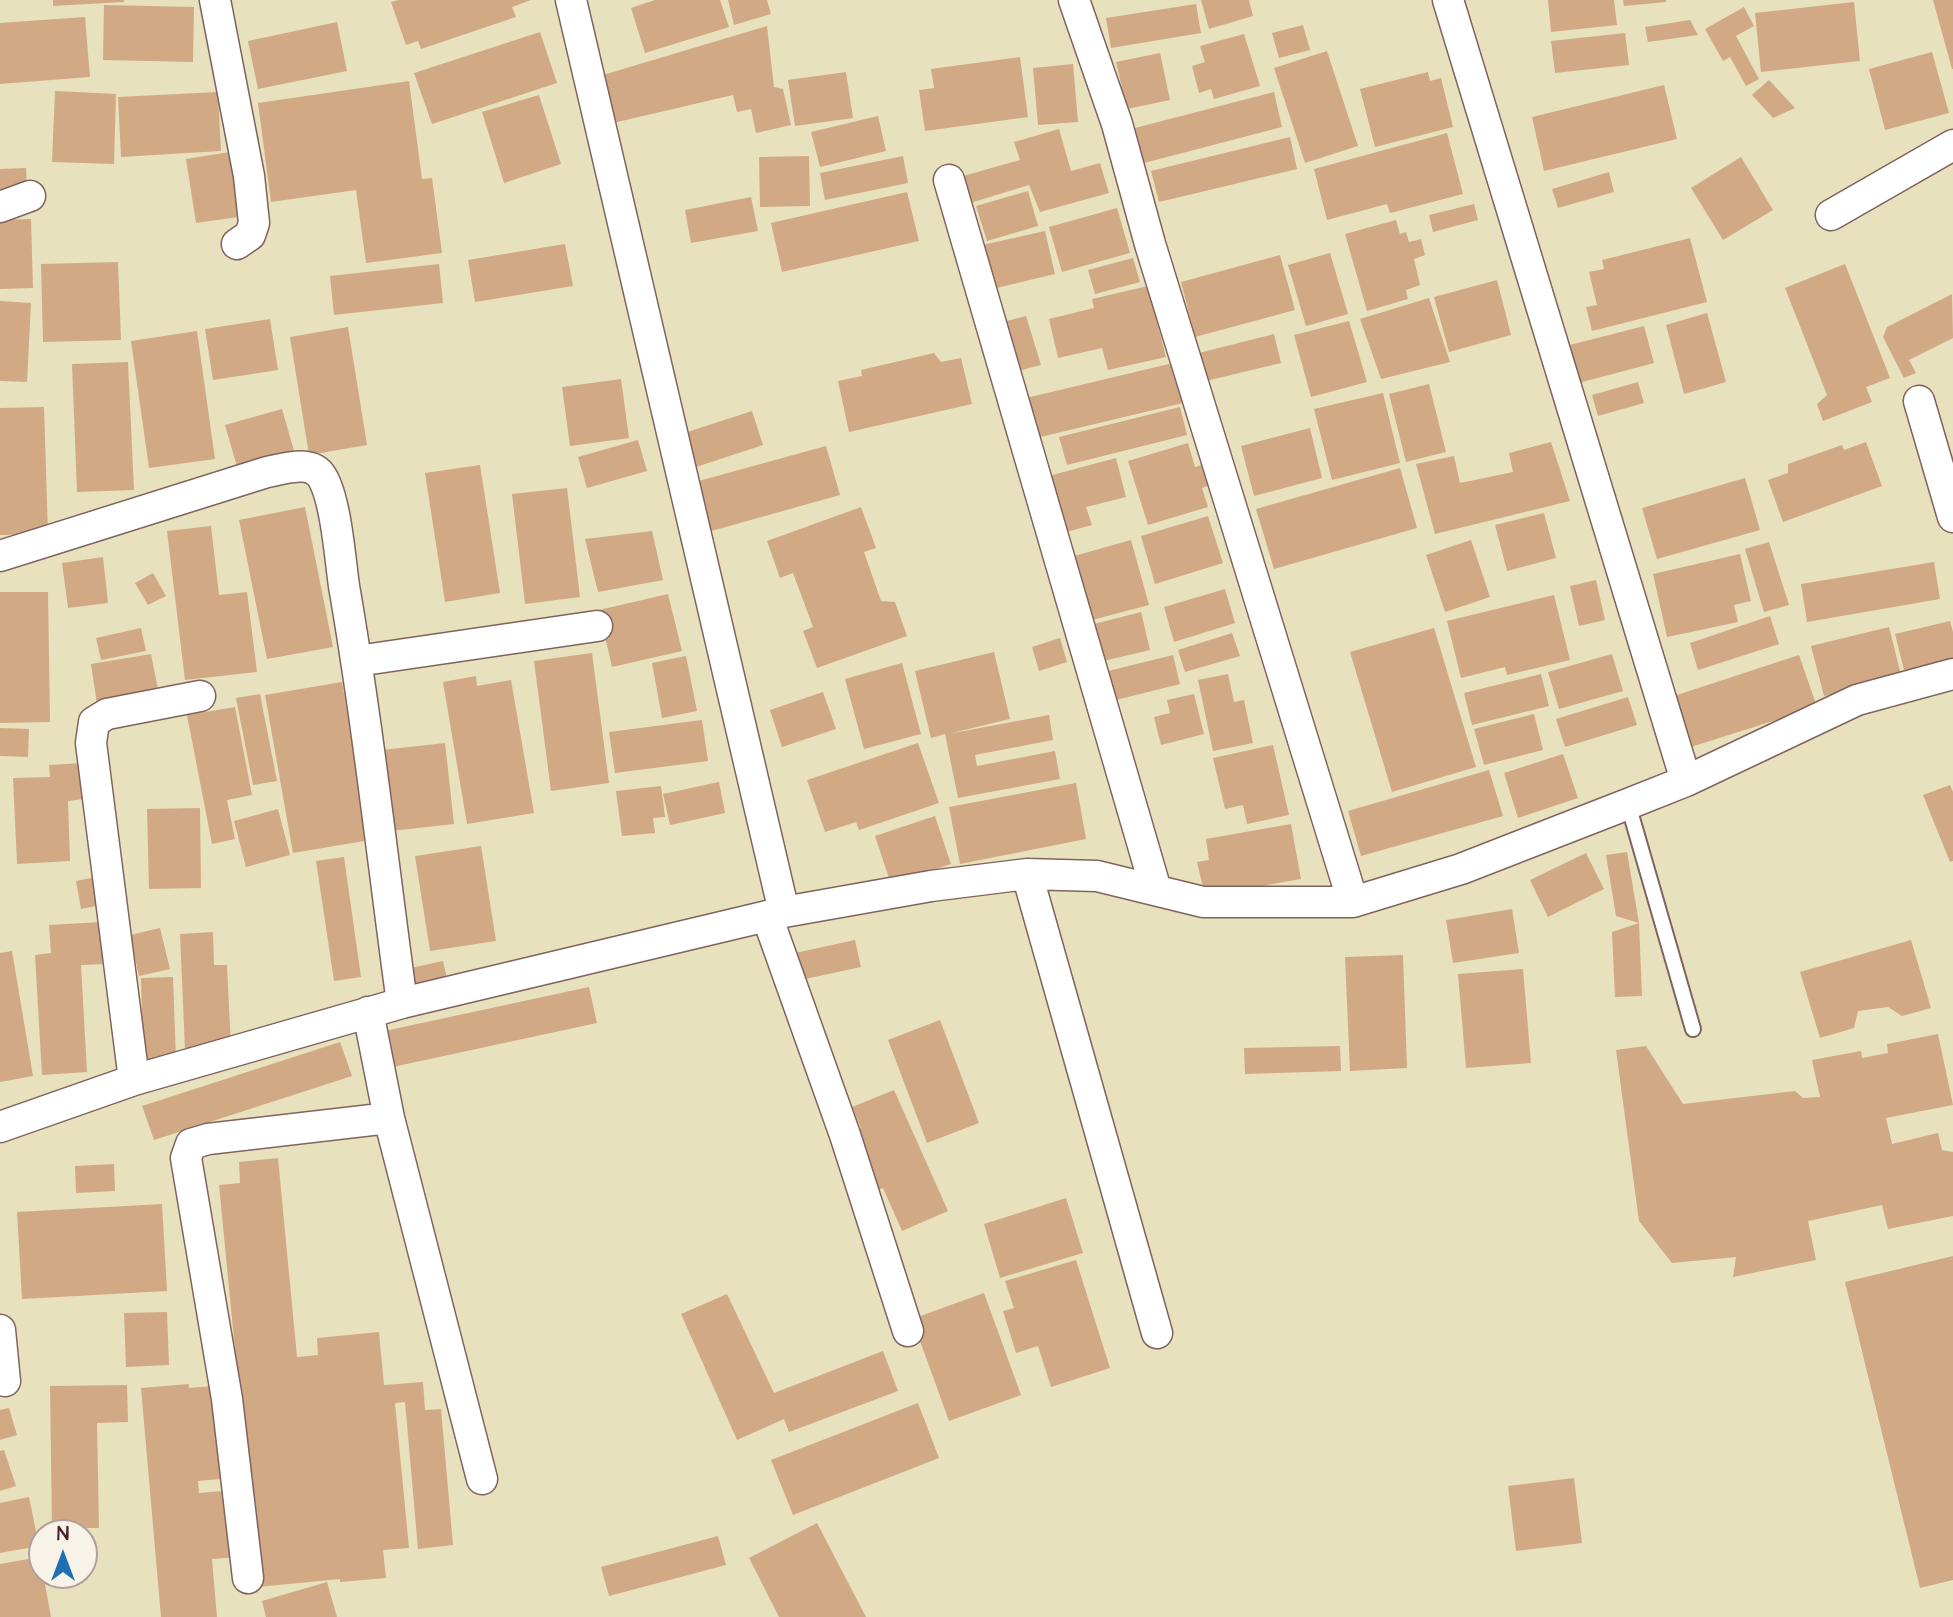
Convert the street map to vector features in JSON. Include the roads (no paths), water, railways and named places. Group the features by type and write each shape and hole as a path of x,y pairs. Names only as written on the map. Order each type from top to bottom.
{"street":[{"path":"215,0 249,176 253,211 254,223 250,235 237,244"},
{"path":"571,0 775,914 908,1331"},
{"path":"1074,0 1117,124 1150,244 1353,902"},
{"path":"1448,0 1686,781"},
{"path":"1831,215 1953,145"},
{"path":"949,180 1156,890"},
{"path":"0,207 30,196"},
{"path":"1919,401 1953,517"},
{"path":"0,555 267,472 293,467 314,469 322,477 331,504 357,661 402,1003"},
{"path":"357,661 597,626"},
{"path":"0,1127 134,1080 402,1003 775,914 931,886 1027,874 1097,876 1203,902 1353,902 1461,869 1686,781 1857,701 1953,674"},
{"path":"134,1080 91,743 94,722 107,714 200,696"},
{"path":"1027,874 1157,1333"},
{"path":"368,1012 389,1118 482,1479"},
{"path":"248,1578 227,1399 186,1158 191,1144 208,1139 389,1118"},
{"path":"0,1330 5,1381"}],"lane":[{"path":"1628,804 1693,1029"}]}
